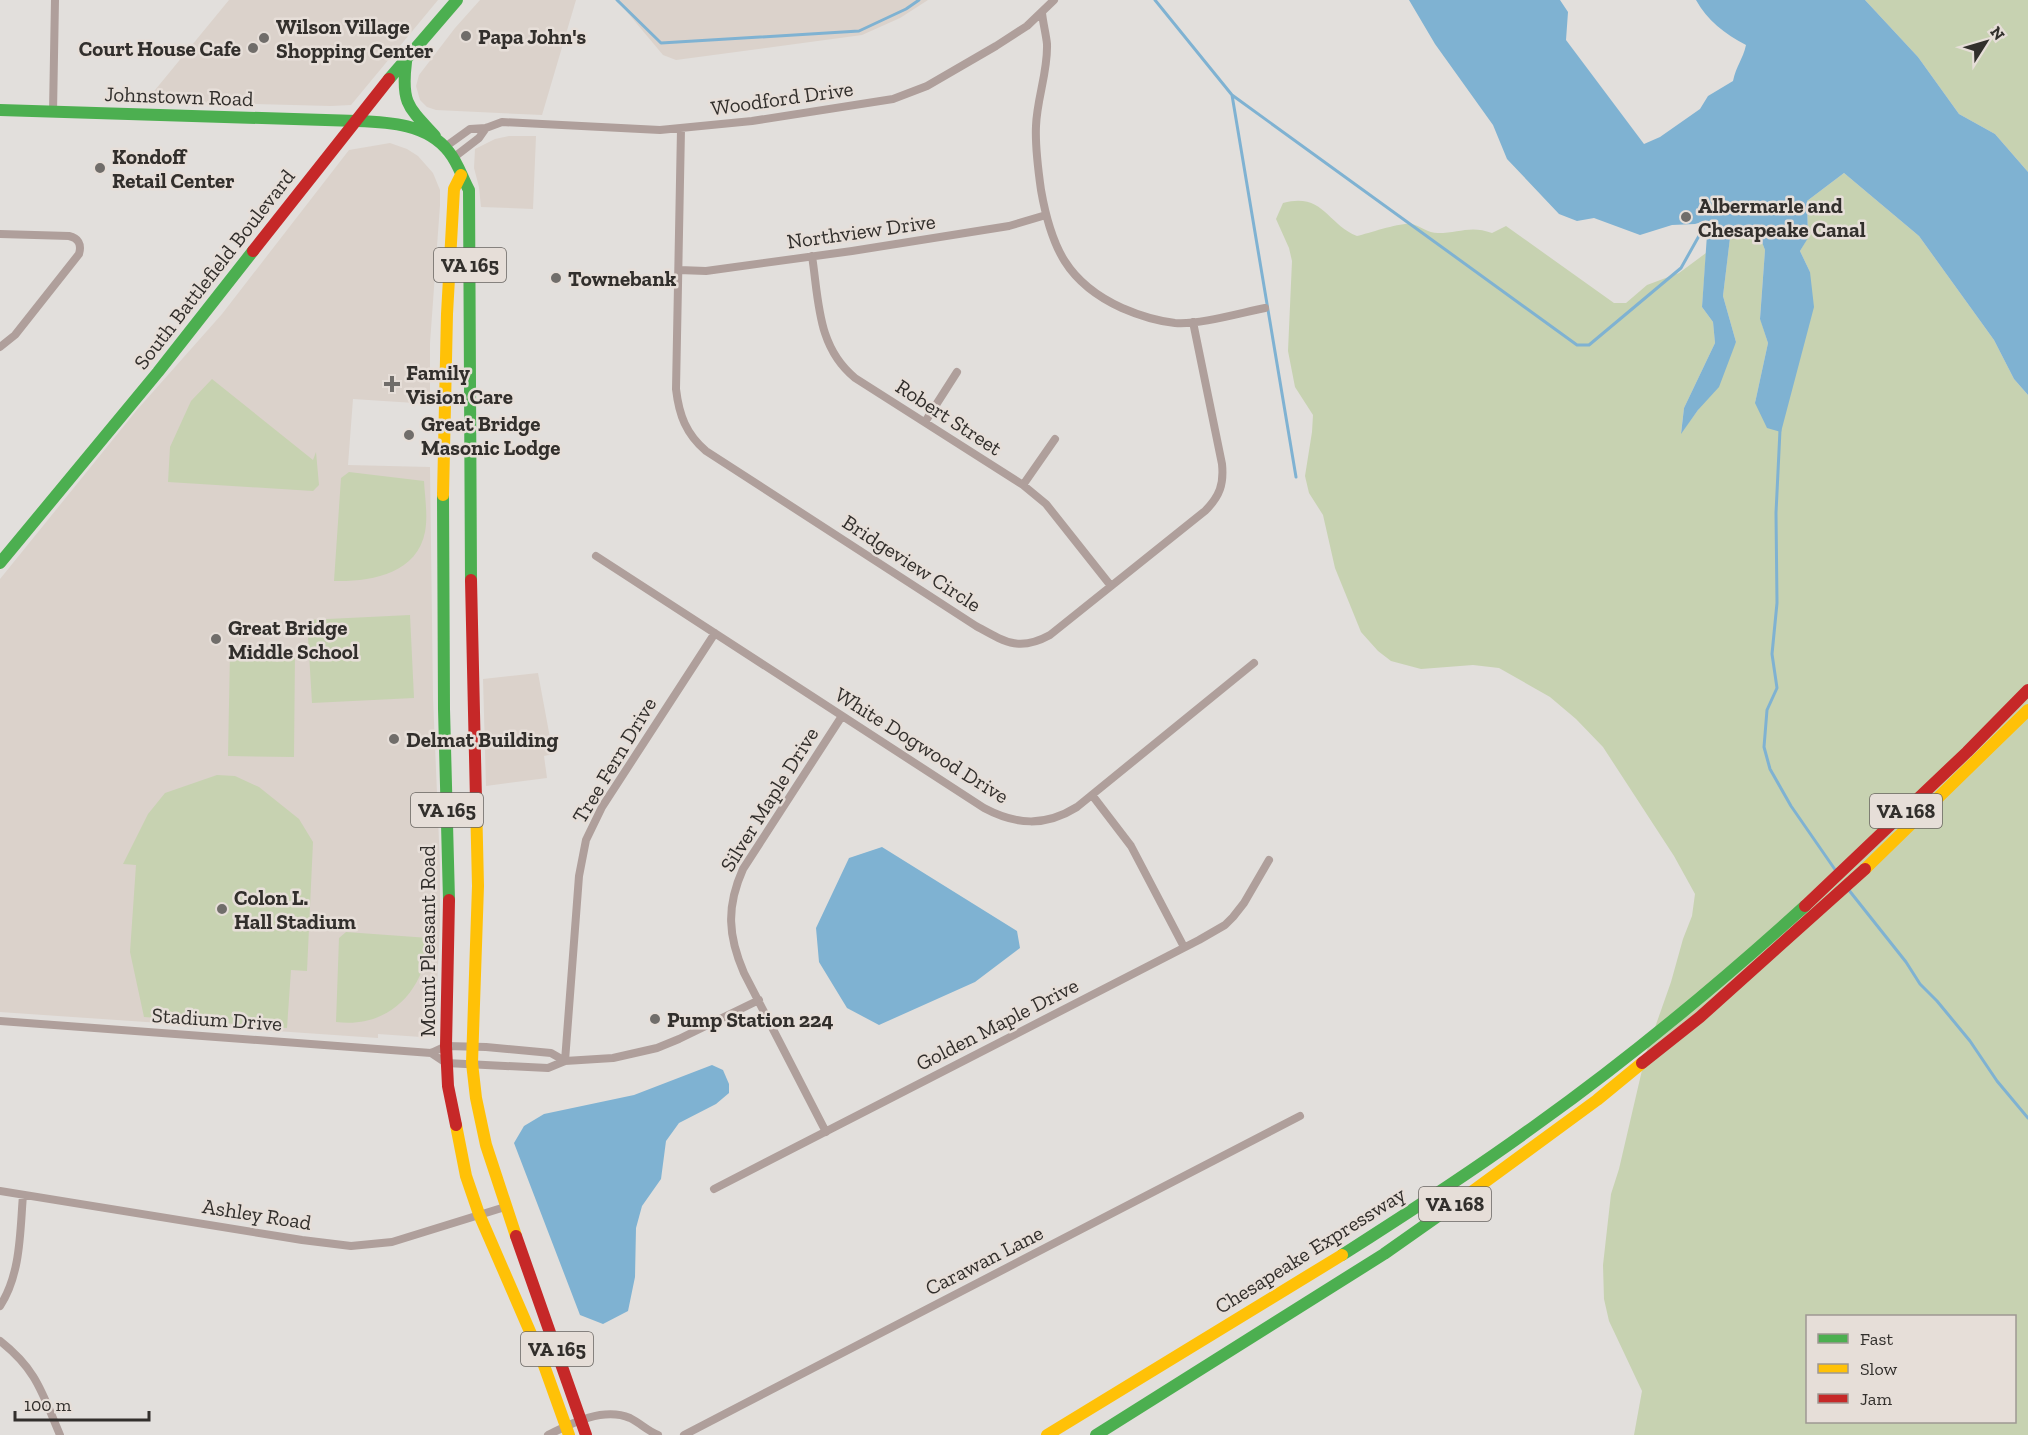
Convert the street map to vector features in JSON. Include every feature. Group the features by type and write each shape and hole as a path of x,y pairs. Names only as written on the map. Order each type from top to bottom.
{"main road":[{"name":"South Battlefield Boulevard","path":"0,563 124,413 406,60 458,0"},
{"name":"VA 165","path":"406,60 403,91 406,102 412,112 453,158 469,190 471,582 478,886 471,1047 476,1098 486,1145 505,1207 586,1435"},
{"name":"Johnstown Road","path":"0,110 357,121"},
{"name":"VA 165","path":"357,121 397,124 427,134 443,146"},
{"name":"Mount Pleasant Road","path":"461,175 454,189 447,314 442,521 449,915 446,1063 453,1120 466,1176 479,1214 541,1357 567,1431"},
{"path":"453,213 458,216 462,225 463,289 470,335"},
{"name":"Chesapeake Expressway","path":"1047,1435 1253,1309 1480,1165 1611,1071 1723,980 1781,928 1871,845 2028,690"},
{"name":"Chesapeake Expressway","path":"1096,1435 1329,1291 1503,1170 1597,1100 1664,1047 1790,938 1878,857 2028,710"},
{"path":"1035,1435 1092,1408"}],"street":[{"path":"53,112 55,0"},
{"name":"Woodford Drive","path":"443,146 470,129 486,128 501,122 604,128 681,129 752,121 864,104 906,95 927,86 996,46 1027,26 1054,0"},
{"path":"1041,13 1047,46 1036,126 1038,171 1046,216 1061,254 1082,283 1107,301 1142,316 1174,323 1193,322 1265,308"},
{"path":"453,158 479,138 486,128"},
{"name":"Bridgeview Circle","path":"681,129 676,389 686,427 706,450 976,626 998,638 1022,645 1038,642 1059,628 1205,511 1222,488 1222,464 1193,322"},
{"name":"Northview Drive","path":"679,270 706,271 812,256 1009,226 1046,216"},
{"path":"0,234 69,236 77,240 80,246 79,254 15,335 0,347"},
{"name":"Robert Street","path":"812,256 823,326 834,356 855,378 1023,485 1046,504 1111,586"},
{"path":"925,422 957,372"},
{"path":"1023,485 1055,438"},
{"name":"White Dogwood Drive","path":"596,556 984,808 1003,818 1028,821 1047,820 1069,812 1254,663"},
{"name":"Tree Fern Drive","path":"565,1061 579,876 586,840 602,807 715,633"},
{"name":"Silver Maple Drive","path":"826,1132 735,951 730,914 736,887 751,856 842,716"},
{"path":"1092,795 1131,846 1185,947"},
{"name":"Golden Maple Drive","path":"714,1189 1225,925 1244,903 1269,860"},
{"name":"Stadium Drive","path":"431,1053 446,1063 549,1068 565,1061 613,1059 657,1048 679,1039 759,999"},
{"name":"Stadium Drive","path":"0,1021 431,1053 446,1046 518,1049 551,1053 565,1061"},
{"name":"Carawan Lane","path":"684,1435 1300,1116"},
{"name":"Ashley Road","path":"0,1191 351,1246 392,1242 505,1207"},
{"path":"0,1306 6,1297 15,1269 23,1195"},
{"path":"0,1341 32,1372 60,1435"},
{"path":"548,1435 567,1431 580,1420 604,1415 619,1415 629,1418 658,1435"}],"shaded area":[{"name":"Wilson Village Shopping Center","path":"229,0 438,0 351,105 146,101"},
{"path":"480,0 576,0 542,115 436,110 427,107 420,100 416,86 419,75"},
{"path":"617,0 928,0 900,18 862,35 676,60 663,55"},
{"path":"509,136 536,136 533,209 481,207 474,168 475,149 495,139"},
{"name":"Great Bridge Middle School","path":"390,143 418,156 433,173 440,190 430,343 430,404 353,399 348,465 430,467 433,698 440,865 440,925 435,1027 421,1037 378,1034 378,1038 0,1012 0,579 136,411 222,314 349,150"},
{"path":"538,673 553,754 544,756 547,778 486,786 483,679"}],"green space":[{"path":"1865,0 2028,0 2028,172 1995,134 1959,114 1918,57"},
{"path":"1844,173 1919,236 1994,340 2014,379 2028,395 2028,1435 1634,1435 1642,1391 1609,1321 1604,1299 1603,1265 1611,1194 1646,1053 1692,916 1695,894 1674,856 1603,747 1576,719 1550,697 1499,668 1473,665 1421,669 1391,661 1378,651 1361,632 1335,568 1323,515 1309,493 1305,476 1313,415 1295,387 1288,351 1292,261 1289,248 1276,219 1283,203 1296,201 1316,205 1347,231 1357,236 1407,224 1438,233 1471,229 1492,233 1506,226 1614,303 1626,303 1647,285 1679,273 1706,253 1702,307 1713,322 1715,343 1684,408 1681,433 1698,410 1736,342 1723,296 1730,238 1747,230 1760,237 1765,250 1760,318 1768,343 1755,403 1810,272 1800,251 1808,237 1807,201"},
{"path":"212,379 313,460 316,452 319,485 313,491 168,482 170,447 191,401"},
{"path":"349,472 424,481 426,526 420,546 412,558 402,566 377,577 334,581 341,478"},
{"path":"410,615 414,698 312,703 307,620"},
{"path":"230,652 295,653 294,757 228,756"},
{"name":"Colon L. Hall Stadium","path":"217,775 235,776 259,787 299,819 313,842 307,971 291,970 287,1028 144,1017 130,952 136,865 123,864 148,814 165,793"},
{"path":"346,932 429,938 421,974 412,989 402,1002 373,1019 336,1022 339,938"}],"water":[{"name":"Albermarle and Chesapeake Canal","path":"1409,0 1560,0 1568,12 1566,40 1644,144 1660,137 1700,109 1708,96 1733,81 1743,54 1746,45 1717,26 1696,0 1865,0 1918,57 1959,114 1995,134 2028,172 2028,395 2014,379 1994,340 1919,236 1844,173 1807,201 1808,238 1800,251 1810,272 1814,307 1781,432 1767,428 1755,403 1768,343 1760,319 1765,250 1760,237 1747,230 1730,238 1723,296 1736,342 1719,387 1698,410 1681,434 1684,408 1715,343 1713,322 1702,307 1708,220 1695,224 1672,225 1640,235 1594,218 1577,221 1559,214 1507,159 1493,125 1435,44"},
{"path":"882,847 1017,931 1020,948 975,982 879,1025 847,1008 819,962 816,928 849,858"},
{"path":"712,1065 723,1070 729,1084 729,1093 716,1104 679,1123 666,1141 661,1179 642,1206 636,1228 635,1277 628,1311 603,1324 580,1315 514,1143 524,1126 544,1114 634,1095"}],"waterway":[{"path":"617,0 661,43 859,31 906,9 919,0"},
{"path":"1155,0 1232,95 1577,345 1589,345 1681,268 1709,218"},
{"path":"1232,95 1296,477"},
{"path":"1780,430 1776,513 1777,603 1772,654 1777,688 1767,710 1764,747 1770,769 1791,806 1836,871"},
{"path":"1848,889 1906,962 1920,984 1970,1041 1997,1081 2028,1118"}],"traffic: fast":[{"path":"389,79 457,0"},
{"path":"406,62 405,87 409,104 418,118 435,136"},
{"path":"0,110 357,121"},
{"path":"357,121 407,126 430,135 452,156 469,190 471,580"},
{"path":"0,563 158,372 253,251"},
{"path":"443,495 444,709 449,900"},
{"path":"1342,1255 1416,1208 1571,1100 1674,1020 1805,906"},
{"path":"1096,1435 1384,1254 1455,1204"}],"traffic: slow":[{"path":"443,495 447,314 454,189 461,175"},
{"path":"1865,869 2028,710"},
{"path":"476,800 478,886 472,1063 476,1098 486,1145 516,1236"},
{"path":"1455,1204 1597,1100 1642,1063"},
{"path":"456,1125 466,1176 479,1214 541,1357 569,1435"},
{"path":"1047,1435 1342,1255"}],"traffic: jam":[{"path":"253,251 389,79"},
{"path":"471,580 476,800"},
{"path":"1805,906 1967,752 2028,690"},
{"path":"1642,1063 1700,1017 1865,869"},
{"path":"449,900 446,1046 448,1086 456,1125"},
{"path":"516,1236 586,1435"}],"place":[{"name":"Papa John's","path":"466,36"},
{"name":"Wilson Village Shopping Center","path":"264,38"},
{"name":"Court House Cafe","path":"253,48"},
{"name":"Kondoff Retail Center","path":"100,168"},
{"name":"Albermarle and Chesapeake Canal","path":"1686,217"},
{"name":"Townebank","path":"556,278"},
{"name":"Family Vision Care","path":"392,384"},
{"name":"Great Bridge Masonic Lodge","path":"409,435"},
{"name":"Great Bridge Middle School","path":"216,639"},
{"name":"Delmat Building","path":"394,739"},
{"name":"Colon L. Hall Stadium","path":"222,909"},
{"name":"Pump Station 224","path":"655,1019"}]}
